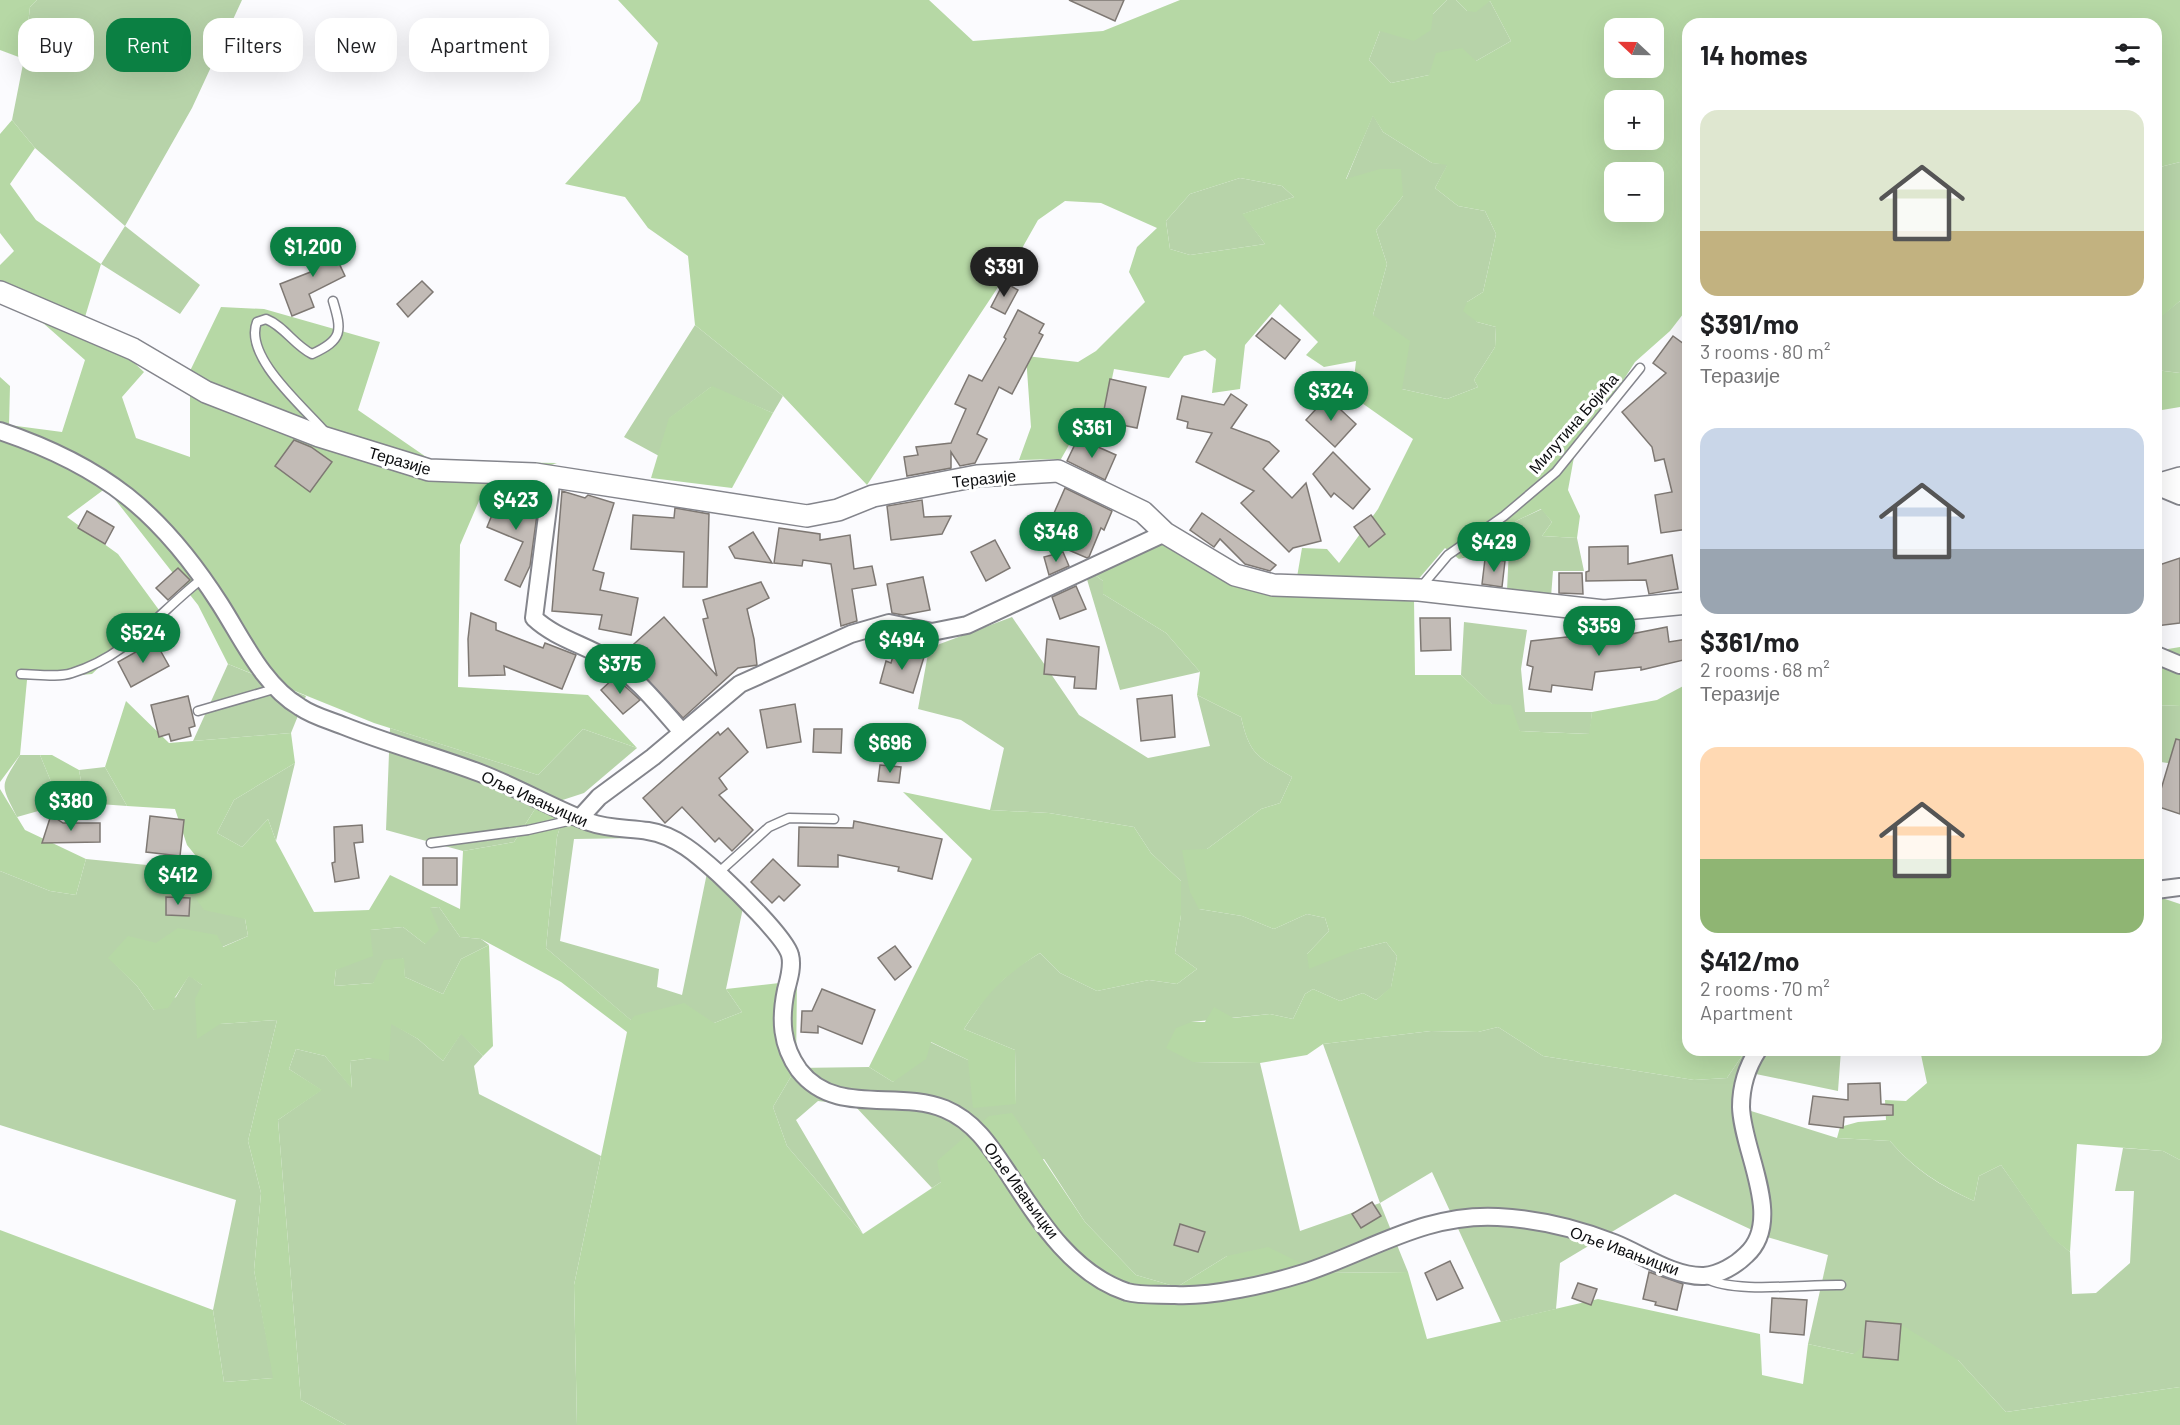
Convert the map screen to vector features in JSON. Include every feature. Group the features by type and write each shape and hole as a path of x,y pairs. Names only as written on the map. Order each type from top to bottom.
{"street":[{"name":"Теразије","path":"0,292 133,349 206,392 332,440 429,470 552,476 807,516 838,510 873,496 977,476 1058,471 1143,512 1165,533 1234,575 1273,585 1419,590 1604,611 1682,604"},
{"name":"Оље Ивањицки","path":"0,431 42,445 110,482 144,508 171,536 204,578 274,689 303,710 374,738 480,773 580,818 607,827 661,834 687,848 718,873 789,950 791,968 782,1023 790,1055 805,1076 820,1088 838,1097 914,1101 945,1109 961,1118 988,1142 1031,1208 1078,1266 1130,1293 1200,1296 1211,1294 1302,1273 1427,1224 1479,1216 1537,1219 1611,1242 1674,1270 1703,1276"},
{"path":"552,476 534,618 545,629 607,659 638,683 682,732"},
{"path":"2162,483 2180,478"},
{"path":"2162,488 2180,496"},
{"path":"580,818 599,797 740,684 851,634 889,623 932,632 967,625 1165,533"},
{"path":"2162,658 2180,665"},
{"path":"2162,889 2180,887"},
{"path":"1703,1276 1721,1271 1743,1258 1755,1246 1761,1234 1763,1208 1746,1139 1741,1107 1745,1074 1755,1056"}],"lane":[{"path":"332,440 287,392 270,370 257,346 254,332 257,322 266,319 276,323 300,348 312,354 328,346 337,335 340,324 333,301"},
{"name":"Милутина Бојића","path":"1419,590 1448,555 1504,516 1556,472 1641,368"},
{"path":"21,674 70,674 105,659 147,630 204,578"},
{"path":"198,711 274,689"},
{"path":"431,843 528,830 580,818"},
{"path":"718,873 769,827 789,818 834,819"},
{"path":"1703,1276 1715,1283 1734,1286 1841,1285"}],"green space":[{"path":"0,0 37,0 30,7 29,18 18,18 18,57 0,50"},
{"path":"37,0 242,0 234,18 203,18 203,72 209,72 192,108 125,226 35,148 12,120 21,72 94,72 94,18 29,18 30,7"},
{"path":"618,0 929,0 973,41 1103,31 1180,0 1447,0 1433,14 1431,30 1414,41 1380,31 1369,60 1391,83 1429,75 1436,53 1462,48 1476,61 1511,41 1490,1 1476,12 1467,11 1456,0 2180,0 2180,162 2162,166 2162,18 1682,18 1682,315 1670,331 1635,362 1574,457 1568,490 1580,516 1577,538 1542,536 1552,522 1541,509 1518,520 1459,559 1445,548 1416,582 1414,599 1415,675 1461,675 1492,704 1511,705 1520,731 1589,734 1592,712 1657,700 1682,687 1682,1056 1742,1056 1727,1078 1694,1080 1543,1056 1498,1027 1478,1032 1431,1031 1323,1044 1307,1055 1260,1063 1193,1062 1166,1048 1176,1028 1191,1022 1205,1022 1214,1007 1233,1018 1270,1014 1293,1019 1305,994 1313,989 1340,1001 1363,993 1376,1000 1391,987 1397,956 1386,942 1359,949 1309,969 1307,954 1329,931 1325,918 1307,914 1274,929 1242,916 1199,909 1190,892 1182,850 1207,849 1261,809 1280,803 1292,777 1264,760 1252,748 1241,717 1197,695 1200,672 1166,633 1103,594 1103,581 1083,566 1149,533 1227,578 1281,575 1297,577 1302,548 1327,549 1339,563 1378,509 1413,439 1352,396 1356,361 1324,367 1306,355 1318,342 1280,304 1245,345 1240,389 1212,393 1216,359 1205,350 1184,356 1169,378 1114,369 1101,431 1077,431 1061,459 1019,460 1031,427 1026,356 1078,362 1096,351 1145,302 1129,272 1137,247 1157,228 1101,203 1065,201 1038,220 1012,266 867,485 783,396 695,325 688,256 648,228 625,197 565,184 640,101 658,43","holes":["1373,116 1383,132 1432,163 1447,165 1435,188 1458,206 1485,211 1496,234 1483,292 1467,302 1463,311 1477,322 1496,327 1495,347 1474,380 1478,387 1447,399 1402,389 1410,341 1373,315 1387,264 1376,230 1403,196 1401,169 1380,169 1346,179","1240,178 1282,186 1294,197 1242,214 1265,244 1190,255 1170,249 1166,221 1190,194"]},
{"path":"1447,0 1456,0 1467,11 1490,1 1511,41 1476,61 1391,83 1369,60 1380,31 1433,14"},
{"path":"1373,115 1383,132 1432,163 1448,164 1435,188 1458,206 1485,211 1496,234 1483,292 1467,302 1477,322 1496,327 1495,347 1474,380 1478,387 1447,399 1402,389 1373,315 1387,264 1376,230 1403,196 1346,180"},
{"path":"12,120 35,148 10,184 36,220 101,264 85,317 144,372 122,397 136,438 190,457 190,371 221,307 264,309 380,342 358,410 432,461 557,463 485,487 460,545 458,687 588,695 637,748 583,729 538,775 374,723 228,664 198,605 106,488 67,517 118,554 159,610 92,674 27,680 20,755 0,782 0,377 10,386 9,425 62,432 85,360 0,285 0,265 14,251 0,233 0,134"},
{"path":"2180,162 2180,220 2162,220 2162,166"},
{"path":"1240,178 1282,186 1294,197 1243,214 1265,244 1190,255 1170,249 1166,221 1190,194"},
{"path":"2162,220 2180,220 2180,301 2162,316"},
{"path":"125,226 200,285 180,314 101,264"},
{"path":"2180,301 2180,373 2162,371 2162,315"},
{"path":"695,325 783,396 773,413 711,387 670,418 659,456 624,437"},
{"path":"2162,371 2180,373 2180,407 2162,410"},
{"path":"712,386 773,413 732,488 651,478 669,418"},
{"path":"1542,509 1552,522 1542,536 1577,538 1584,571 1553,571 1551,597 1507,591 1509,548 1459,559 1518,520"},
{"path":"1083,566 1103,581 1103,594 1166,633 1200,672 1120,690"},
{"path":"1012,617 1079,715 1148,758 1210,746 1197,695 1241,717 1252,748 1264,760 1292,777 1280,803 1261,809 1207,849 1199,909 1242,916 1274,929 1307,914 1325,918 1329,931 1307,954 1359,949 1386,942 1397,956 1391,988 1376,1000 1363,993 1340,1001 1313,989 1305,994 1293,1019 1270,1014 1191,1022 1194,1062 1260,1063 1300,1231 1380,1203 1408,1272 1321,1273 1227,1256 1177,1287 1136,1275 1085,1222 1044,1159 941,1182 932,1188 854,1105 818,1101 796,1120 863,1234 787,1146 773,1107 796,1068 869,1067 893,1082 930,1042 968,1060 1016,1104 1015,1050 964,1029 988,993 1016,968 1040,953 1060,973 1097,991 1149,980 1177,984 1197,969 1175,953 1181,915 1181,881 1151,853 1134,827 1049,813 990,810 1004,748 961,720 918,709 929,648"},
{"path":"1464,622 1527,630 1521,669 1525,712 1592,712 1590,734 1520,731 1461,675"},
{"path":"2180,647 2180,706 2162,705 2162,650"},
{"path":"228,664 306,696 291,733 193,741"},
{"path":"126,701 169,743 291,733 295,763 234,800 217,833 242,847 268,819 276,841 314,912 369,910 390,875 460,909 463,851 514,842 535,809 563,817 557,837 546,948 631,1020 634,1016 684,1003 714,1023 742,1012 726,989 797,981 796,1068 773,1107 787,1146 863,1234 941,1182 937,1161 989,1116 1012,1113 1085,1222 1136,1275 1177,1287 1227,1256 1268,1247 1321,1273 1408,1272 1427,1339 1598,1299 1760,1334 1762,1375 1803,1384 1808,1344 1854,1354 1892,1319 1958,1360 2006,1412 2180,1387 2180,1425 577,1425 574,1285 627,1032 561,982 481,939 460,937 439,907 430,908 439,930 425,944 403,927 370,930 373,956 336,970 334,986 373,983 384,960 404,958 405,977 443,994 461,959 489,945 493,1046 483,1056 461,1034 443,1061 418,1039 391,1024 389,1061 372,1058 350,1061 352,1089 325,1056 296,1049 289,1069 322,1090 278,1120 301,1400 346,1425 0,1425 0,1230 213,1310 224,1382 273,1378 254,1270 261,1193 248,1141 277,1020 220,1024 197,1039 195,999 202,985 189,976 168,1008 154,1010 137,986 108,958 128,936 156,943 178,928 217,935 223,947 248,936 245,919 204,910 191,892 208,871 187,845 175,809 127,806 105,767"},
{"path":"2162,705 2180,706 2180,765 2162,762"},
{"path":"390,728 538,775 583,729 637,748 584,793 535,809 514,842 463,851 386,830"},
{"path":"20,755 40,755 54,789 56,806 17,817 7,798 5,786"},
{"path":"40,755 52,755 79,770 85,803 56,806 54,789"},
{"path":"295,763 276,841 268,819 242,847 217,833 234,800"},
{"path":"105,767 127,806 85,803 79,770"},
{"path":"0,789 25,830 86,859 76,895 50,891 0,871"},
{"path":"903,792 990,810 1049,813 1134,827 1151,853 1181,881 1181,915 1175,953 1197,969 1177,984 1149,980 1097,991 1060,973 1040,953 997,986 964,1029 1015,1050 1016,1104 973,1108 968,1060 931,1042 926,1059 893,1082 869,1067 972,859"},
{"path":"563,817 642,838 574,839 560,941 659,969 657,987 682,995 707,873 744,903 726,989 742,1012 714,1023 632,1021 546,948 557,837"},
{"path":"86,859 208,871 245,919 248,936 222,947 178,929 156,944 109,958 137,986 154,1010 176,997 189,975 202,985 220,1024 277,1020 248,1141 261,1193 254,1270 274,1378 224,1382 213,1310 236,1200 0,1125 0,871 50,891 76,895"},
{"path":"2162,898 2180,904 2180,1160 2163,1151 2077,1144 2070,1252 2051,1237 2001,1165 1979,1176 1974,1201 1929,1176 1890,1141 1837,1138 1840,1127 1858,1122 1886,1120 1885,1100 1906,1101 1927,1083 1921,1056 2162,1056"},
{"path":"439,907 460,937 481,939 489,945 461,959 443,994 405,977 403,958 373,983 334,986 336,970 370,930 403,927 425,944 430,908"},
{"path":"391,1023 418,1039 443,1061 461,1033 483,1056 474,1066 479,1094 601,1156 574,1285 577,1425 346,1425 301,1400 278,1120 321,1090 289,1069 296,1049 325,1056 352,1088 350,1061 372,1058"},
{"path":"1498,1027 1543,1056 1694,1080 1727,1078 1742,1056 1841,1056 1838,1091 1751,1073 1751,1111 1837,1138 1890,1141 1928,1176 1974,1201 1979,1176 2001,1165 2051,1236 2070,1252 2072,1294 2096,1293 2130,1263 2134,1191 2115,1191 2123,1148 2163,1151 2180,1160 2180,1387 2006,1412 1958,1360 1854,1354 1808,1344 1828,1255 1767,1237 1675,1194 1560,1263 1556,1309 1501,1322 1432,1172 1380,1203 1323,1044 1431,1031 1478,1032"}],"building":[{"path":"1069,0 1124,0 1115,21"},
{"path":"328,240 345,276 309,294 314,307 292,316 280,284 313,271 304,251"},
{"path":"422,281 433,292 408,317 397,304"},
{"path":"1004,282 1018,290 1005,314 991,307"},
{"path":"1018,310 1044,324 1039,333 1043,335 1012,394 999,387 977,434 987,439 975,463 960,466 951,452 951,468 907,476 904,457 918,455 916,447 951,443 966,409 955,404 969,375 982,381 1006,339 1004,337"},
{"path":"1272,318 1300,340 1285,359 1256,336"},
{"path":"1673,336 1682,343 1682,530 1661,533 1655,495 1672,492 1664,459 1655,461 1652,447 1622,412 1666,373 1653,363"},
{"path":"1110,379 1146,387 1137,428 1122,425 1103,415"},
{"path":"1231,394 1247,405 1231,428 1269,442 1279,451 1263,469 1292,498 1306,483 1321,541 1293,548 1289,552 1241,503 1254,491 1196,462 1212,433 1187,428 1188,422 1177,419 1182,396 1224,405"},
{"path":"1327,397 1356,424 1335,447 1306,420"},
{"path":"1078,438 1116,455 1105,480 1067,461"},
{"path":"294,440 311,447 332,462 310,492 275,466"},
{"path":"1333,452 1370,489 1353,509 1334,493 1331,497 1313,474"},
{"path":"1065,488 1112,511 1104,530 1101,528 1087,558 1064,548 1072,529 1051,520"},
{"path":"502,491 538,507 530,566 520,587 505,580 523,542 487,527"},
{"path":"562,491 585,498 588,495 614,503 593,570 604,573 600,590 638,598 631,635 599,629 602,615 552,611"},
{"path":"922,500 924,517 951,516 942,534 891,540 887,506"},
{"path":"675,508 709,514 707,587 683,587 684,552 631,549 633,515 674,518"},
{"path":"87,511 114,527 105,544 78,528"},
{"path":"1202,513 1276,565 1270,571 1245,564 1220,539 1214,547 1190,530"},
{"path":"1371,515 1385,534 1369,547 1354,527"},
{"path":"779,528 820,534 820,540 850,535 854,569 872,566 876,585 852,589 857,621 841,626 831,564 803,560 802,566 774,563"},
{"path":"753,532 772,563 735,558 729,547"},
{"path":"995,540 1010,568 986,581 971,552"},
{"path":"1628,546 1628,564 1672,555 1678,589 1649,594 1646,580 1586,581 1586,572 1589,571 1589,547"},
{"path":"1063,552 1069,566 1049,575 1044,557"},
{"path":"2180,558 2180,623 2162,625 2162,564"},
{"path":"1485,559 1505,561 1502,587 1482,584"},
{"path":"178,568 190,580 168,600 156,588"},
{"path":"1559,573 1582,573 1583,594 1559,593"},
{"path":"923,577 930,610 903,615 892,613 887,584"},
{"path":"761,582 769,598 747,609 757,665 738,668 683,718 632,663 634,661 625,652 664,617 717,676 703,619 708,618 703,600"},
{"path":"1076,586 1086,609 1060,619 1052,597"},
{"path":"471,613 496,623 496,630 543,648 545,643 576,655 562,689 504,666 505,675 469,676 468,639"},
{"path":"1420,618 1450,618 1451,650 1421,651"},
{"path":"1667,627 1669,642 1682,640 1682,660 1641,670 1641,667 1595,672 1592,690 1552,685 1551,692 1529,689 1533,667 1527,665 1531,641 1576,636 1597,639 1596,633 1631,630 1631,634"},
{"path":"1047,639 1099,647 1096,689 1074,688 1075,677 1044,674"},
{"path":"155,641 169,666 131,687 118,662"},
{"path":"895,649 924,657 913,693 880,683 886,661 891,663"},
{"path":"615,677 640,700 623,714 601,690"},
{"path":"1172,695 1175,737 1141,741 1137,699"},
{"path":"188,696 195,726 189,728 191,736 171,741 169,734 159,737 151,705"},
{"path":"795,704 801,742 767,748 760,710"},
{"path":"728,728 748,752 719,778 727,789 719,795 753,830 732,851 719,838 715,842 682,807 665,823 643,798 718,732 720,735"},
{"path":"814,729 842,729 841,753 813,752"},
{"path":"2176,739 2180,740 2180,814 2162,808 2162,786"},
{"path":"880,765 901,767 899,783 878,781"},
{"path":"51,815 63,823 100,823 100,842 42,843"},
{"path":"150,816 184,820 180,856 146,852"},
{"path":"854,821 942,839 932,879 898,871 899,867 838,855 838,867 798,866 799,827 853,828"},
{"path":"362,825 363,842 354,843 359,878 335,882 332,863 335,862 334,827"},
{"path":"423,858 457,858 457,885 423,885"},
{"path":"773,859 800,885 784,901 779,896 772,903 751,882"},
{"path":"166,897 190,898 189,916 166,915"},
{"path":"895,946 911,967 895,980 878,958"},
{"path":"822,989 875,1010 862,1044 818,1026 818,1033 801,1032 802,1011 812,1011"},
{"path":"1880,1083 1881,1104 1893,1105 1893,1115 1844,1117 1843,1128 1809,1124 1813,1096 1848,1100 1848,1084"},
{"path":"1372,1202 1381,1216 1361,1228 1352,1214"},
{"path":"1180,1224 1205,1232 1198,1252 1174,1245"},
{"path":"1450,1261 1463,1288 1437,1300 1425,1273"},
{"path":"1649,1272 1683,1284 1677,1310 1655,1305 1656,1302 1643,1299"},
{"path":"1578,1283 1597,1289 1591,1305 1572,1298"},
{"path":"1772,1298 1807,1300 1804,1335 1770,1332"},
{"path":"1866,1321 1901,1324 1898,1360 1863,1357"}]}
